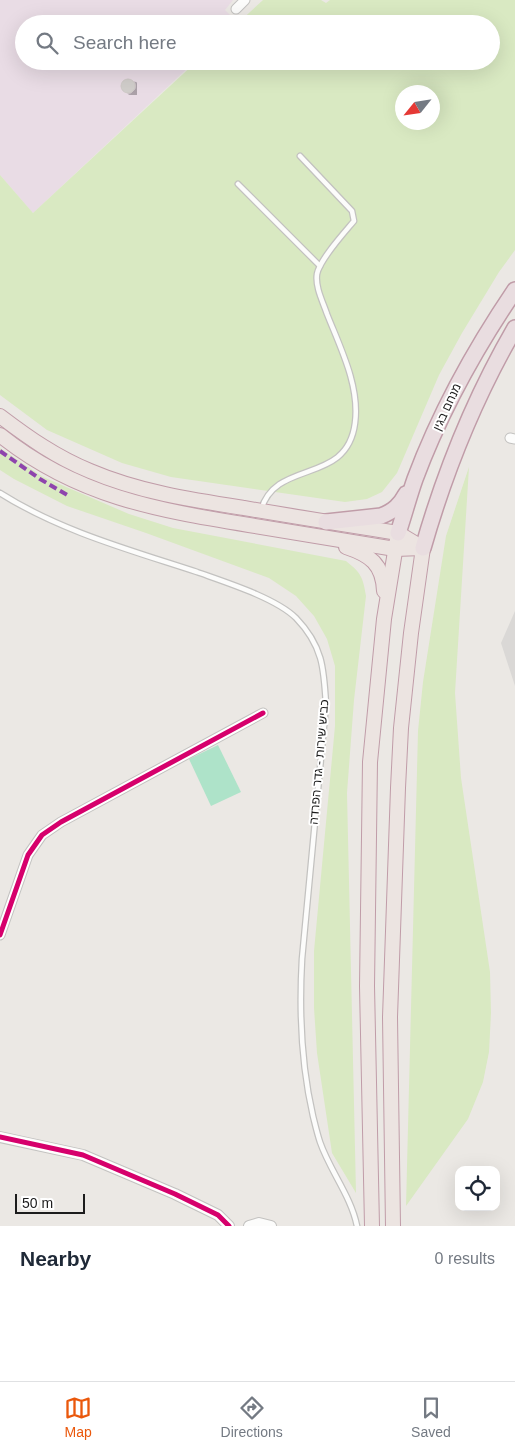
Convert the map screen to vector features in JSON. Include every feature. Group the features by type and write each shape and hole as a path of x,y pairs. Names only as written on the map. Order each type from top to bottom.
{"highway":[{"name":"מנחם בגין","path":"398,533 416,478 461,377 515,290"},
{"name":"מנחם בגין","path":"423,548 436,504 466,425 484,386 515,328"},
{"path":"0,416 28,438 45,448 89,471 113,480 190,500 398,533 423,548"},
{"path":"0,435 37,462 108,495 188,515 395,549 423,548"},
{"path":"326,522 390,513 400,505 416,478"},
{"path":"372,1226 367,986 368,812 370,762 384,619 398,533"},
{"path":"315,536 361,553 375,563 384,580 384,619"},
{"path":"393,1226 390,1017 398,788 401,728 411,633 423,548"}],"street":[{"path":"236,9 245,0"},
{"path":"0,936 28,855 42,835 61,822 264,713"},
{"path":"0,1137 83,1155 176,1194 218,1215 229,1226"},
{"path":"249,1226 259,1223 272,1226"}],"lane":[{"path":"261,511 264,499 275,485 323,467 340,456 352,438 355,421 354,395 346,362 317,283 320,266 354,221 352,211 300,156"},
{"path":"238,184 320,266"},
{"name":"כביש שירות - גדר הפרדה","path":"0,493 25,509 57,524 215,579 284,607 303,626 317,647 324,669 326,705 302,959 300,988 302,1052 306,1088 320,1141 334,1174 354,1211 357,1226"}],"shaded area":[{"path":"0,0 233,0 225,10 230,15 15,15 15,70 185,70 33,213 0,175"},
{"path":"515,611 515,686 501,643"}],"green space":[{"path":"263,0 321,0 326,3 330,0 515,0 515,250 499,272 439,375 397,473 382,492 367,499 345,502 171,477 122,463 47,430 0,395 0,175 33,213 187,70 500,70 500,15 247,15"},
{"path":"0,448 43,477 129,514 173,528 346,561 361,576 366,596 354,700 347,793 356,1193 332,1153 317,1053 314,1008 314,951 335,726 335,666 327,639 314,616 296,596 269,578 67,506 0,470"},
{"path":"469,467 455,693 461,778 490,972 491,1013 489,1052 483,1082 468,1119 406,1206 418,731 423,682 446,536"},
{"path":"218,745 241,792 211,806 189,759"}],"building":[{"path":"125,79 131,79 135,86 131,93 125,93 121,89 121,83"}],"marked path":[{"path":"0,451 40,479 69,496"}],"cycle path":[{"path":"0,935 28,855 42,835 61,822 263,713"},
{"path":"0,1137 83,1155 175,1194 218,1215 229,1226"}]}
